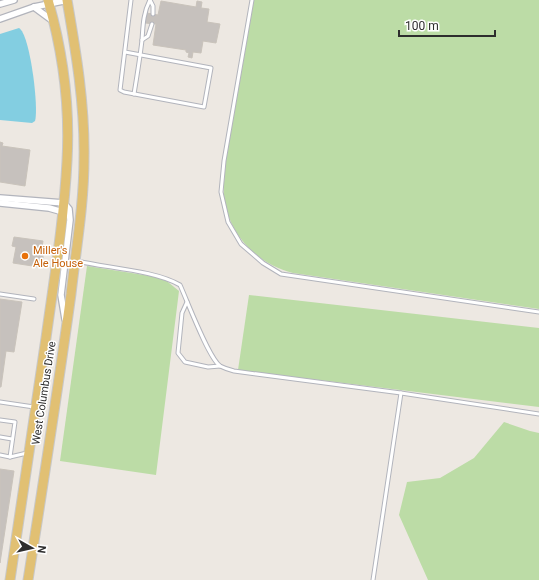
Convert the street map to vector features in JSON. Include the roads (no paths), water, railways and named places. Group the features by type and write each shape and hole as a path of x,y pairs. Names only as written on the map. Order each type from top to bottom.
{"main road":[{"name":"West Columbus Drive","path":"28,580 66,330 81,209 84,159 83,119 76,52 68,0"},
{"name":"West Columbus Drive","path":"10,580 30,452 63,208 67,161 68,125 62,66 49,2"},
{"path":"31,559 33,580"}],"street":[{"path":"0,4 14,0"},
{"path":"0,19 49,2 68,0"},
{"path":"34,7 54,22"},
{"path":"0,198 69,209 70,214 61,295 66,330"},
{"path":"0,202 49,208 63,208"}],"lane":[{"path":"125,52 211,68 204,106 134,94 120,90 131,0"},
{"path":"134,94 142,40 142,30 146,7 150,0"},
{"path":"150,0 153,6 153,14"},
{"path":"252,0 224,161 221,192 228,222 241,244 262,263 281,274 539,312"},
{"path":"142,40 148,36 152,24"},
{"path":"75,260 139,272 172,280 180,284 206,344 220,366"},
{"path":"0,294 34,299"},
{"path":"187,302 182,313 178,353 185,362 208,367 220,366 234,371 401,393 539,414"},
{"path":"373,580 401,393"},
{"path":"0,402 36,407"},
{"path":"0,420 15,422 10,456"},
{"path":"0,437 12,439"},
{"path":"0,455 22,455 30,452"}],"water":[{"path":"19,28 27,43 33,72 36,114 35,121 32,123 0,120 0,34"}],"place":[{"name":"Miller's Ale House","path":"25,256"}]}
